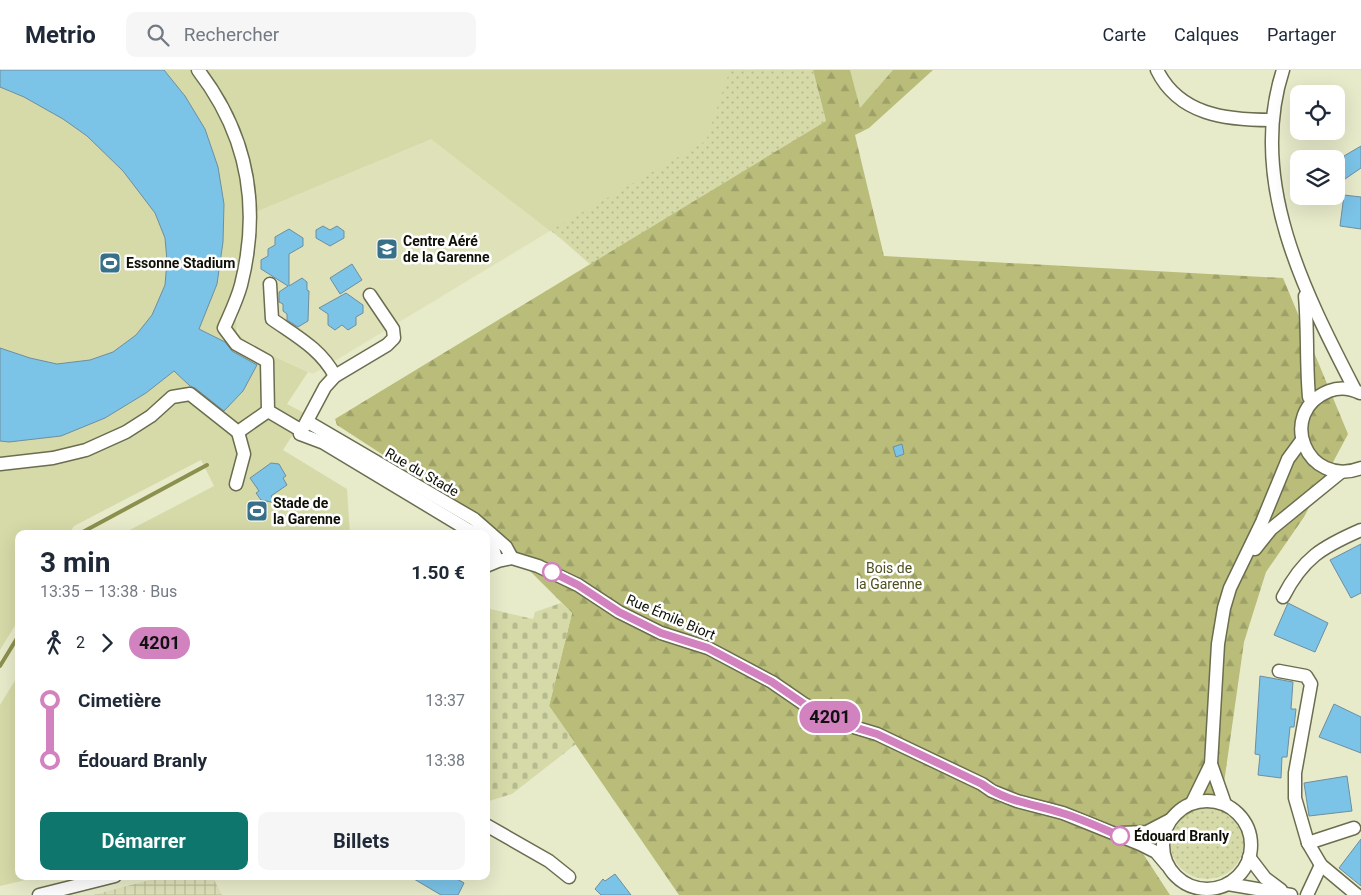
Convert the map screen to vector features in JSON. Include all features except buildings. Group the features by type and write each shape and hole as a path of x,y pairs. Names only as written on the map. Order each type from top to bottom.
{"street":[{"path":"198,70 215,92 236,135 247,178 252,213 250,244 241,287 224,328 236,344 267,361 268,411"},
{"path":"1157,70 1172,90 1186,102 1205,112 1228,119 1271,120"},
{"path":"1283,70 1271,120 1270,153 1274,182 1304,289 1309,336 1307,370 1309,397 1313,401"},
{"path":"270,284 272,319 316,350 327,360 335,376"},
{"path":"1304,289 1358,392"},
{"path":"268,411 305,426 325,387 335,376 388,346 394,338 393,329 370,294"},
{"path":"1358,392 1333,390 1313,401 1302,419 1302,440 1307,453 1316,463 1328,470 1341,472 1361,468"},
{"path":"0,464 53,458 86,450 126,432 151,416 172,397 190,394 238,432 244,454 236,484"},
{"path":"238,432 268,411"},
{"name":"Rue du Stade","path":"468,530 324,443 300,434 305,426 474,520 486,530"},
{"path":"1225,804 1211,764 1218,644 1224,608 1237,573 1262,522 1288,459 1302,440"},
{"path":"1237,573 1271,529 1341,472"},
{"path":"1283,596 1292,579 1308,559 1332,544 1361,530"},
{"name":"Rue du Stade","path":"490,534 506,547 512,558"},
{"path":"490,546 493,549 491,564"},
{"name":"Rue Émile Biort","path":"491,564 512,558 530,562 578,585 619,612 661,633 708,648 772,682 804,704 847,725 877,734 982,784 992,791 1119,833 1142,833 1155,829 1170,820"},
{"path":"1278,671 1306,676 1311,684 1295,773 1295,798 1308,843 1321,865 1357,895"},
{"path":"1192,803 1211,764"},
{"path":"1203,800 1225,804 1237,812 1246,823 1250,836 1250,857 1239,875 1228,884 1214,888 1200,888 1187,884 1176,876 1167,864 1163,842 1170,820 1180,810 1192,803 1203,800"},
{"name":"Rue Émile Biort","path":"1085,822 1156,852 1167,864"},
{"path":"490,827 549,861 569,877"},
{"path":"1308,843 1354,828"},
{"path":"1250,857 1265,878 1288,894"},
{"path":"1307,895 1321,865"},
{"path":"38,895 81,890 106,880"},
{"path":"1228,884 1288,894"}],"shaded area":[{"name":"Centre Aéré de la Garenne","path":"431,139 550,231 313,374 249,345 242,339 236,324 245,291 255,212"},
{"path":"150,880 214,880 222,895 93,895"}],"green space":[{"path":"0,70 730,70 706,141 550,231 431,139 255,212 250,275 236,317 237,332 249,345 308,372 287,404 306,414 283,450 347,489 350,530 130,530 214,486 201,460 74,526 72,530 15,530 15,626 0,650"},
{"path":"207,70 813,70 826,121 591,265 560,238 431,139 255,212"},
{"name":"Bois de la Garenne","path":"813,70 933,70 869,128 855,135 884,256 1283,278 1348,434 1304,517 1266,572 1244,642 1223,790 1140,849 1170,895 679,895 549,706 572,613 471,512 337,425 335,419 826,121"},
{"path":"850,70 893,70 860,108"},
{"path":"561,603 572,613 549,706 576,744 512,794 490,801 490,609 533,619 535,612"},
{"path":"15,681 15,880 26,880 0,886 0,705"},
{"path":"1207,805 1221,808 1233,816 1241,828 1244,842 1241,856 1233,868 1221,876 1207,879 1193,876 1181,868 1173,856 1170,842 1173,828 1181,816 1193,808"}],"waterway":[{"path":"86,530 207,465"},
{"path":"0,666 15,642"}],"bus line":[{"name":"4201","path":"552,572 578,585 619,612 661,633 708,648 772,682 804,704 847,725 877,734 982,784 992,791 1038,808 1063,813 1120,836"}],"place":[{"name":"Centre Aéré de la Garenne","path":"387,249"},
{"name":"Essonne Stadium","path":"110,263"},
{"name":"Stade de la Garenne","path":"257,511"},
{"name":"Édouard Branly","path":"1120,836"}]}
